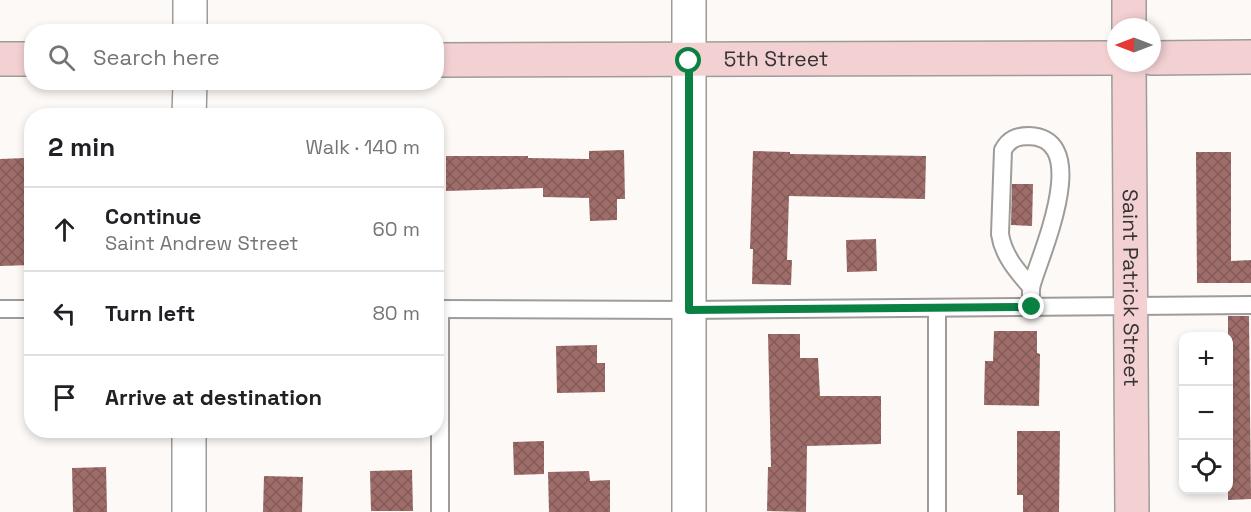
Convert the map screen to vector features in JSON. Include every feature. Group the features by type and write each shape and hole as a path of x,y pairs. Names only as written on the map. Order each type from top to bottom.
{"main road":[{"path":"1129,0 1129,18"},
{"path":"1161,58 1251,57"},
{"name":"5th Street","path":"444,60 1107,58"},
{"path":"0,59 24,59"},
{"name":"Saint Patrick Street","path":"1129,72 1132,512"}],"street":[{"path":"190,0 190,24"},
{"path":"689,0 689,512"},
{"path":"189,108 190,90"},
{"path":"189,438 189,512"}],"lane":[{"path":"1031,287 1005,252 1000,234 1003,150 1008,141 1032,136 1048,142 1057,150 1061,162 1061,176 1052,227 1031,287 1032,307"},
{"path":"444,309 689,310 1251,305"},
{"path":"937,308 937,512"},
{"path":"0,309 24,309"},
{"path":"439,438 440,512"}],"building":[{"path":"624,150 625,199 617,199 617,220 590,221 589,198 543,197 543,188 446,191 446,156 589,159 589,151"},
{"path":"753,151 790,152 790,154 926,156 925,199 789,196 787,260 792,260 791,285 752,284 753,249 750,249"},
{"path":"1196,152 1231,152 1231,261 1251,260 1251,283 1197,283"},
{"path":"24,158 24,265 0,266 0,159"},
{"path":"1012,184 1033,184 1032,226 1011,225"},
{"path":"876,239 877,271 847,272 846,240"},
{"path":"1228,316 1249,316 1251,499 1228,500 1228,494 1233,494 1233,332 1228,332"},
{"path":"994,331 1037,331 1037,353 1040,354 1039,406 984,405 985,361 993,361"},
{"path":"768,334 800,334 800,358 818,358 820,396 881,396 881,444 807,446 806,512 767,511 768,467 771,467"},
{"path":"597,345 597,363 605,363 605,392 557,393 556,346"},
{"path":"1017,431 1060,431 1059,512 1023,512 1023,495 1017,495"},
{"path":"544,441 544,474 514,475 513,442"},
{"path":"106,467 107,512 73,512 72,468"},
{"path":"412,470 413,511 371,511 370,471"},
{"path":"589,471 590,481 610,480 610,512 549,512 548,472"},
{"path":"264,476 303,477 302,512 263,512"}],"route":[{"path":"689,61 689,310 1032,307"}]}
